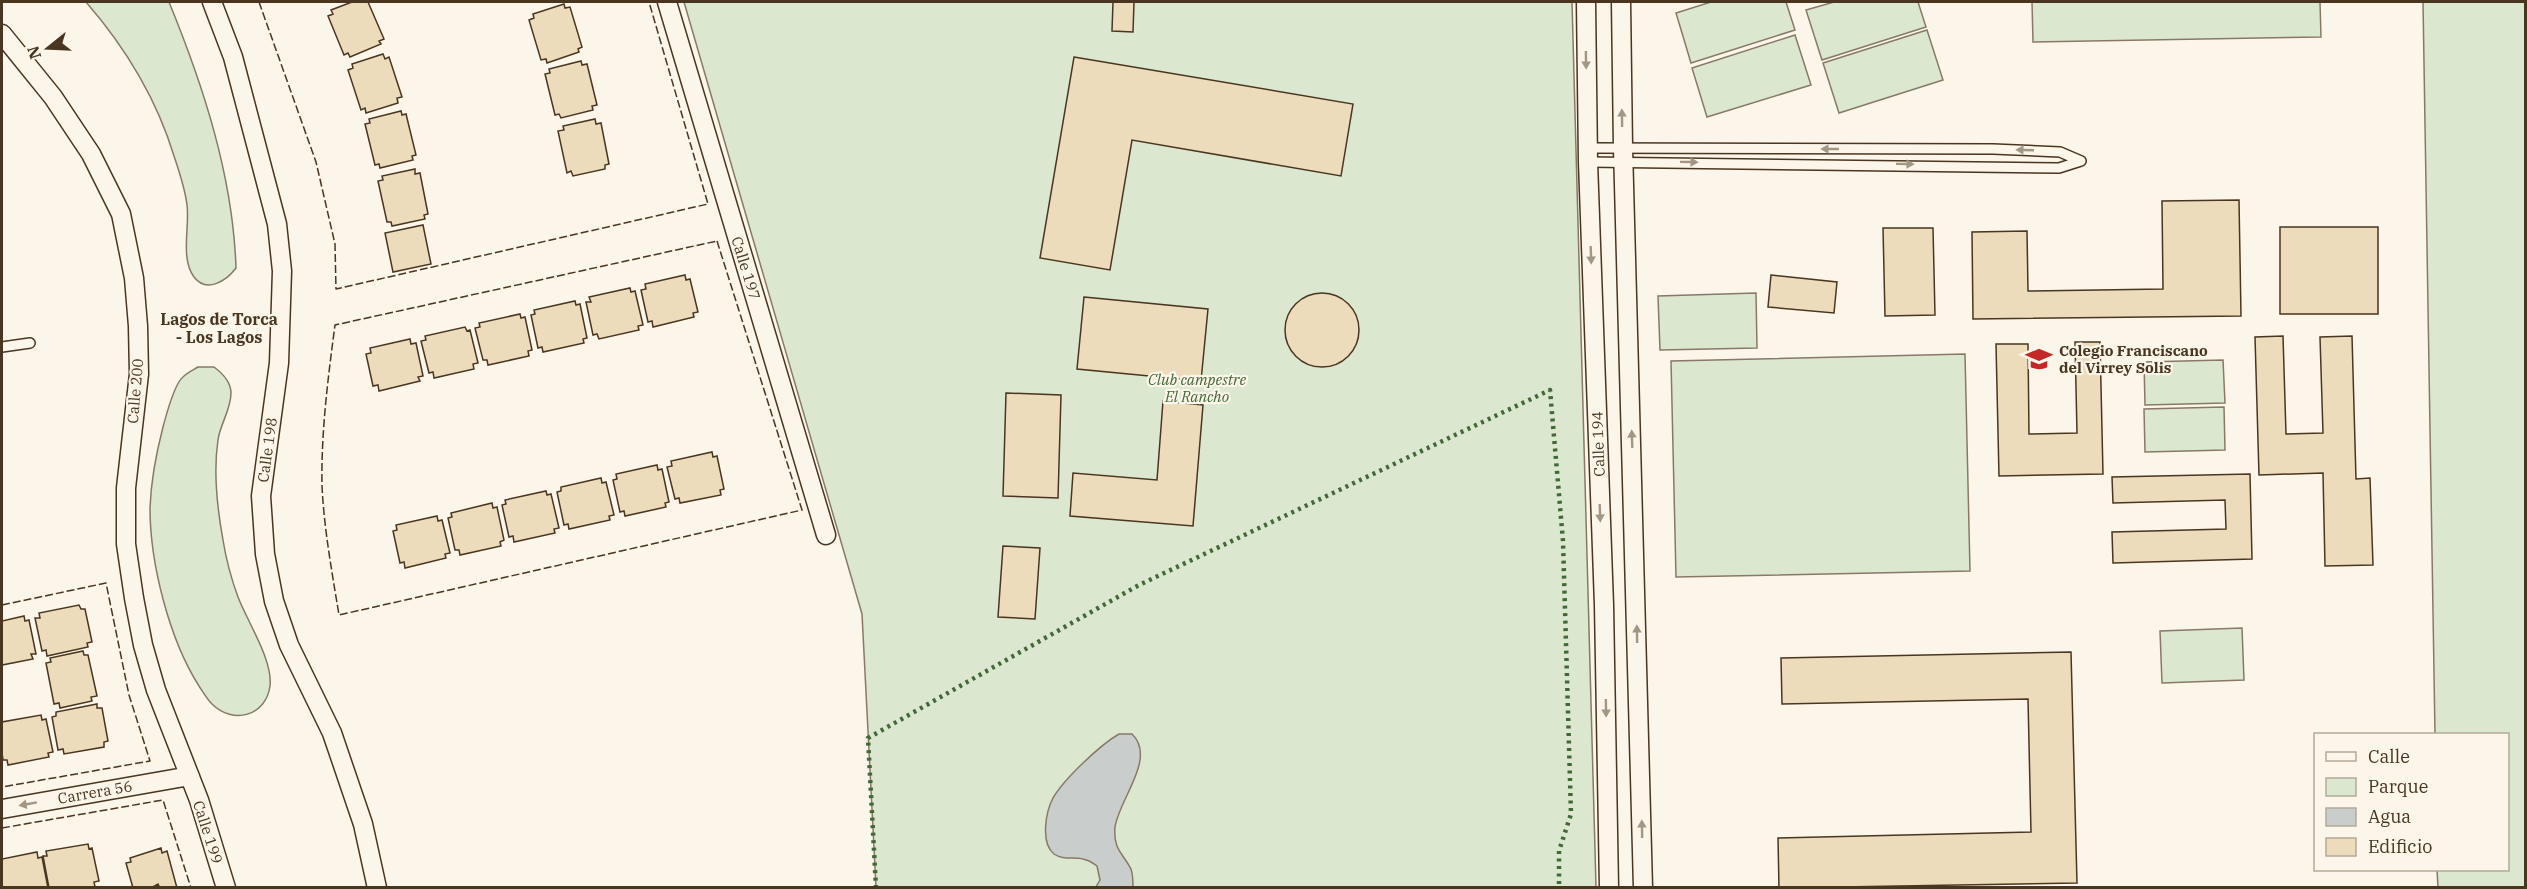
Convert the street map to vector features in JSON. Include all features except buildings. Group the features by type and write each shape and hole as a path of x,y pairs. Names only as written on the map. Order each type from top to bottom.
{"street":[{"name":"Calle 198","path":"212,2 233,57 277,224 282,271 279,363 261,496 265,554 274,601 289,645 332,733 363,824 377,888"},
{"name":"Calle 197","path":"667,2 826,535"},
{"name":"Calle 194","path":"1586,2 1588,155 1604,606 1609,888"},
{"path":"1621,2 1643,888"},
{"name":"Calle 200","path":"2,34 53,97 91,154 121,214 134,278 139,374 126,488 126,544 143,645 156,690 189,776"},
{"name":"Carrera 56","path":"2,809 189,776"},
{"name":"Calle 199","path":"189,776 226,888"}],"lane":[{"path":"1993,149 2060,152 2081,161 2059,168 1588,155 1993,149"},
{"path":"2,347 30,342"}],"green space":[{"path":"86,2 169,2 204,98 229,199 236,268 222,281 211,285 199,282 190,269 186,251 188,213 185,192 167,134 149,93 127,55"},
{"name":"Club campestre El Rancho","path":"684,2 1572,2 1596,887 876,887 862,614"},
{"path":"1711,2 1786,2 1795,30 1691,63 1676,13"},
{"path":"1834,2 1918,2 1926,27 1822,60 1806,10"},
{"path":"2032,2 2320,2 2321,37 2033,42"},
{"path":"2423,2 2525,2 2525,887 2438,887 2437,871 2509,871 2509,733 2435,733"},
{"path":"1927,30 1943,80 1839,113 1823,63"},
{"path":"1795,35 1811,85 1707,117 1692,68"},
{"path":"1756,293 1757,348 1660,350 1658,296"},
{"path":"1965,354 1970,571 1676,577 1671,361"},
{"path":"2223,360 2225,403 2145,405 2144,362"},
{"path":"198,367 214,367 225,378 231,389 231,399 219,434 217,452 216,490 219,515 233,583 264,653 270,676 267,696 262,704 247,714 229,714 220,710 212,704 199,686 188,667 170,624 153,552 150,508 160,437 176,386"},
{"path":"2224,407 2225,450 2145,452 2144,409"},
{"path":"2242,628 2244,680 2162,683 2160,631"}],"water":[{"path":"1119,734 1132,734 1139,744 1139,767 1115,827 1117,846 1131,869 1133,887 1096,887 1100,880 1097,866 1085,859 1059,857 1050,849 1046,835 1048,811 1058,790 1074,772"}],"hedge":[{"path":"876,888 868,738 1139,585 1550,390 1563,541 1571,814 1559,851 1559,888"}],"fence":[{"path":"259,2 316,162 335,244 336,289 708,204 649,2"},
{"path":"717,241 802,510 339,615 326,534 322,486 324,425 335,325 717,241"},
{"path":"2,605 106,583 129,695 150,761 2,787"},
{"path":"2,828 163,800 191,888"}],"place":[{"name":"Colegio Franciscano del Virrey Solis","path":"2039,359"}],"district":[{"name":"Lagos de Torca - Los Lagos","path":"219,328"}]}
